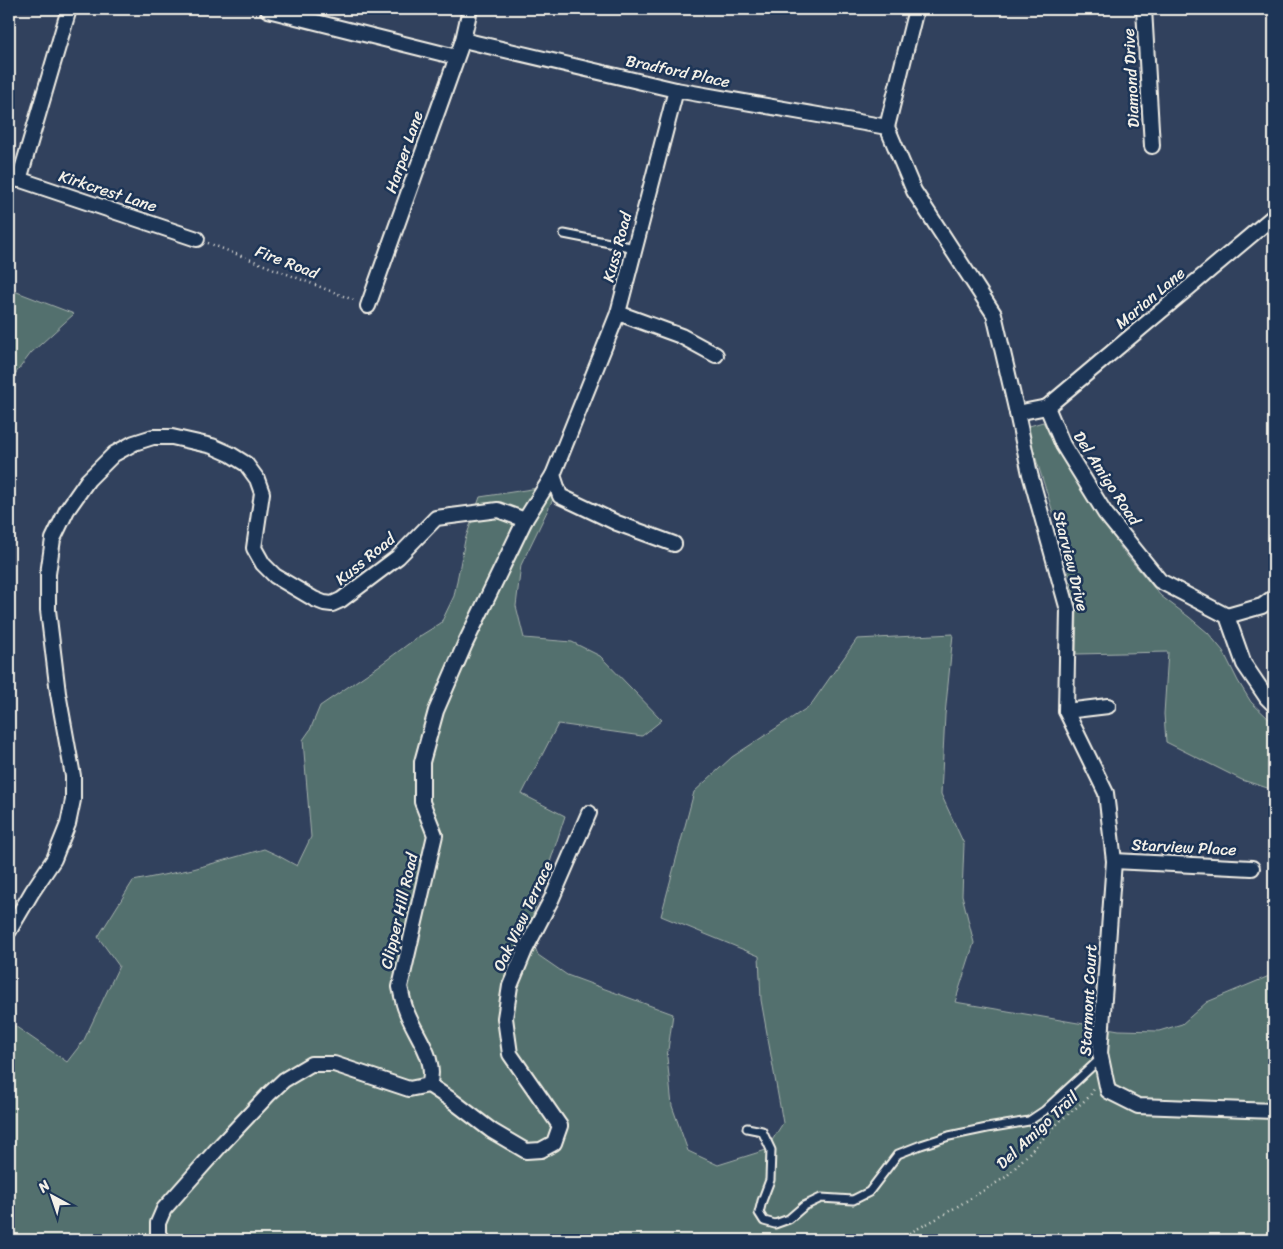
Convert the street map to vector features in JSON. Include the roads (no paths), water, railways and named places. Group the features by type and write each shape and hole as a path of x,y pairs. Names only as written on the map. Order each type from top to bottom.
{"street":[{"path":"14,178 69,9"},
{"name":"Harper Lane","path":"368,306 463,40 470,9"},
{"path":"916,9 887,127 914,191 994,314 1017,412 1048,407"},
{"name":"Diamond Drive","path":"1144,9 1152,146"},
{"path":"268,10 456,57"},
{"name":"Bradford Place","path":"463,40 676,90 887,127"},
{"name":"Kuss Road","path":"9,931 54,859 68,824 74,800 73,776 58,693 48,610 48,574 53,539 67,510 88,480 114,454 134,443 153,438 172,437 212,446 230,454 246,464 257,479 262,493 254,548 263,564 275,576 314,599 332,604 342,600 398,557 436,518 498,510 525,520 553,475 618,313 676,90"},
{"name":"Kirkcrest Lane","path":"14,178 197,239"},
{"name":"Marian Lane","path":"1048,407 1274,216"},
{"path":"618,313 681,336 716,355"},
{"name":"Del Amigo Road","path":"1048,407 1063,445 1106,513 1160,581 1227,616"},
{"name":"Starview Drive","path":"1017,412 1030,474 1068,610 1066,711 1106,792 1114,861"},
{"path":"553,475 560,496 616,523 674,544"},
{"name":"Clipper Hill Road","path":"429,1084 431,1077 429,1058 406,1011 400,987 435,835 422,802 422,762 436,711 465,644 525,520"},
{"path":"1274,598 1262,606 1227,616 1244,664 1267,698 1274,705"},
{"path":"1066,711 1108,706"},
{"name":"Oak View Terrace","path":"429,1084 492,1132 526,1151 541,1150 554,1144 560,1126 510,1054 505,1018 510,986 525,950 552,898 589,813"},
{"name":"Starview Place","path":"1114,861 1252,868"},
{"name":"Starmont Court","path":"1114,861 1100,1053 1108,1090 1138,1106 1274,1111"},
{"path":"162,1240 158,1234 158,1224 164,1209 268,1095 284,1080 311,1064 334,1064 409,1089 429,1084"}],"lane":[{"path":"564,234 635,248"},
{"path":"748,1128 762,1131 771,1150 770,1180 759,1213 764,1221 775,1224 788,1219 804,1206 821,1198 853,1200 868,1192 898,1154 920,1145 949,1136 1029,1122 1102,1064"}]}
